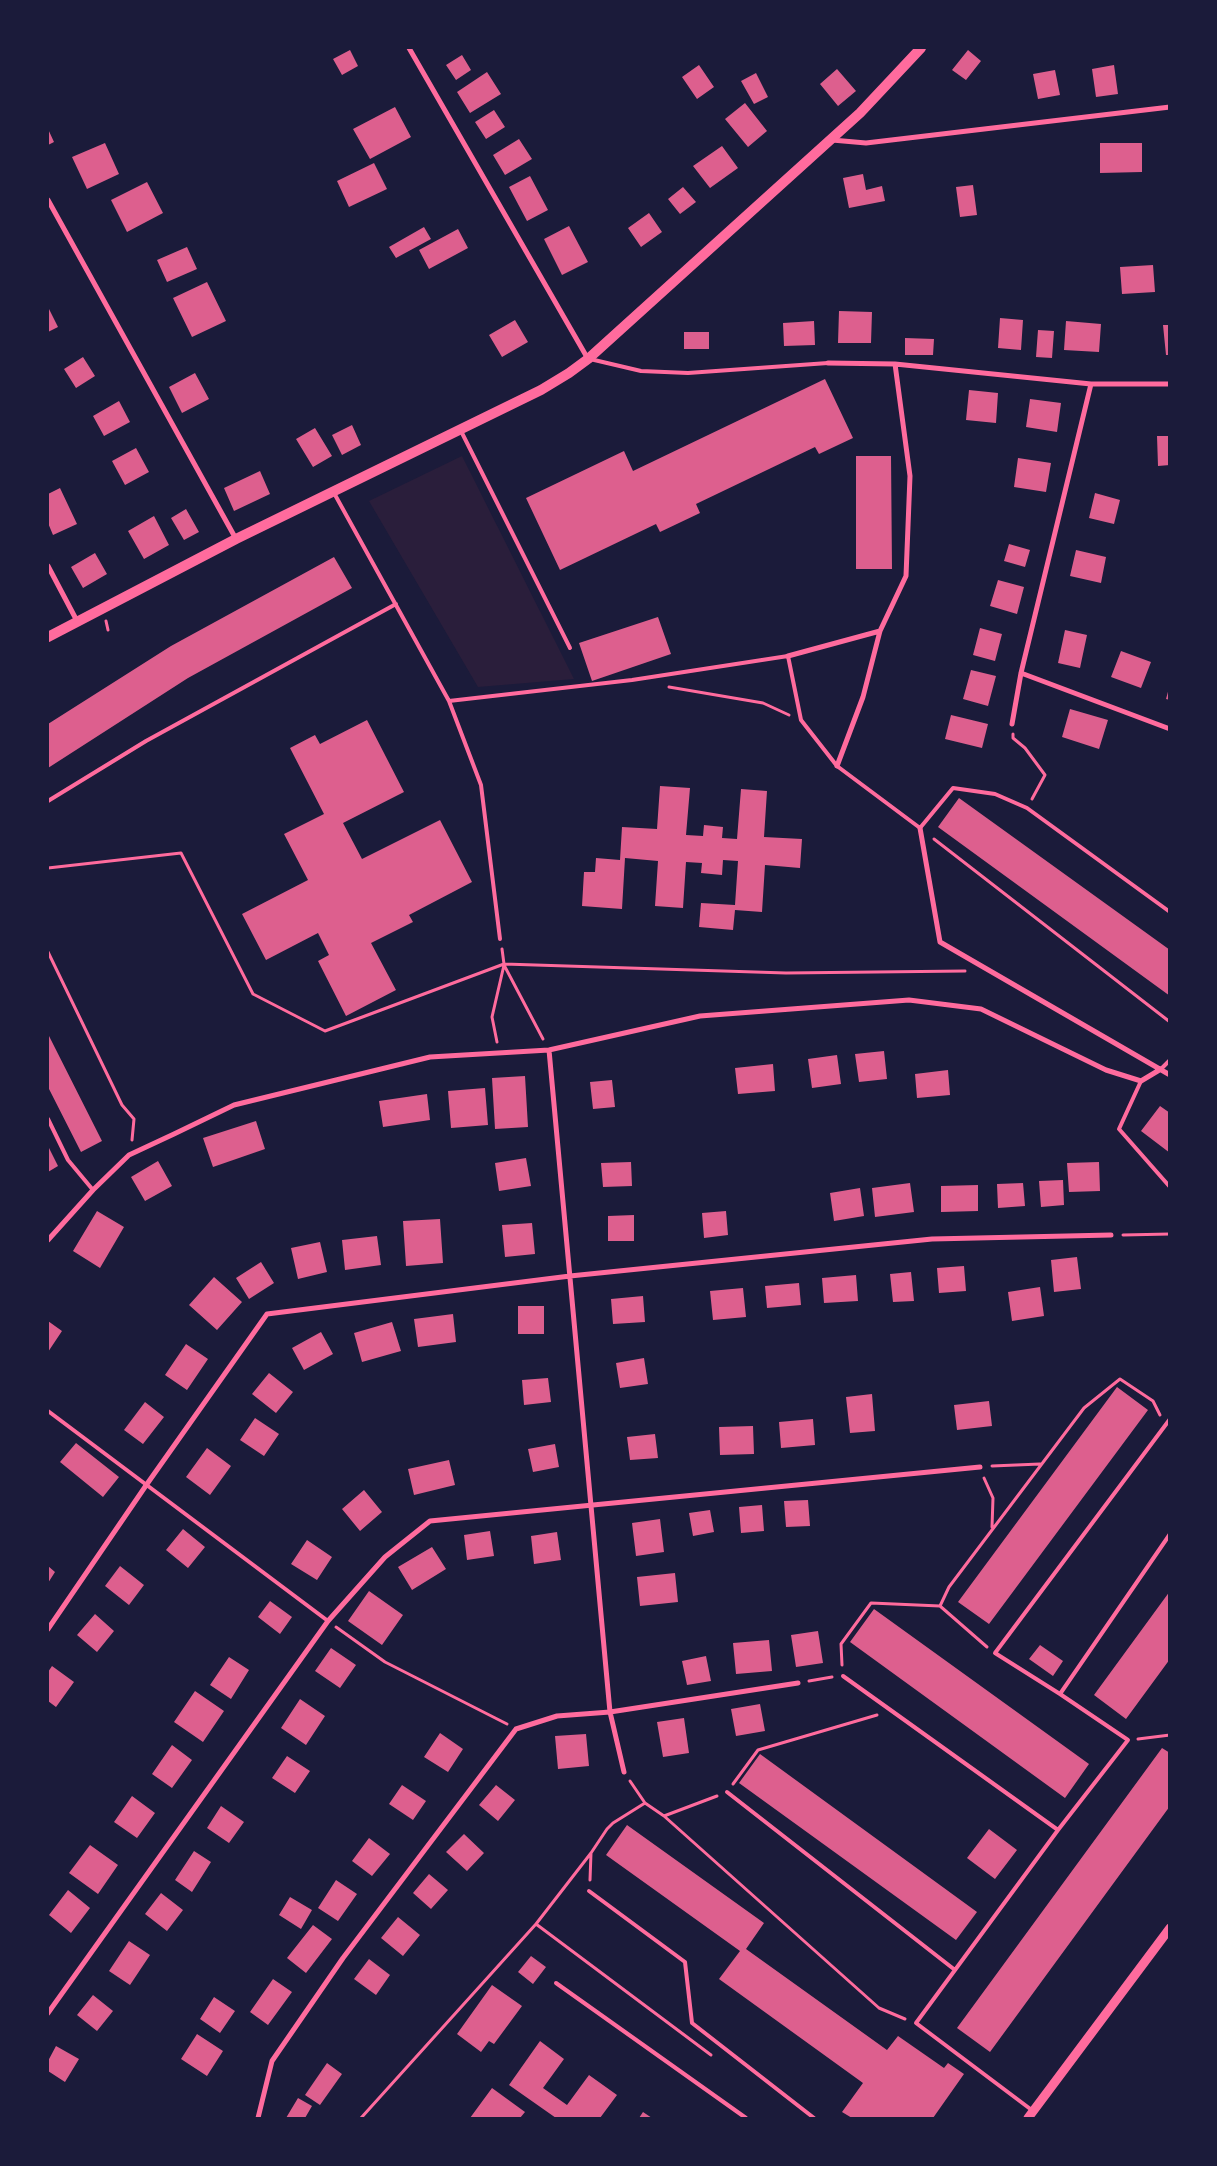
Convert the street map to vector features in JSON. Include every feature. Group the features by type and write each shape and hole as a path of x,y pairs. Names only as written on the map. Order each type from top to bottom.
{"main road":[{"path":"48,637 236,539 540,390 588,359 860,113 921,48"}],"street":[{"path":"409,48 588,359"},
{"path":"829,140 866,143 1170,107"},
{"path":"48,200 236,539"},
{"path":"828,363 896,364 1091,384 1170,384"},
{"path":"837,766 863,697 880,631 906,576 910,476 896,364"},
{"path":"1012,724 1021,673 1091,384"},
{"path":"48,566 77,621"},
{"path":"788,656 880,631"},
{"path":"1021,673 1170,729"},
{"path":"920,828 940,942 1170,1075"},
{"path":"48,1240 93,1190 129,1155 234,1105 430,1057 549,1050 700,1016 909,1000 980,1009 1106,1070 1140,1081 1161,1069"},
{"path":"549,1050 610,1712 624,1772"},
{"path":"48,1629 267,1314 570,1276 932,1240 1111,1235"},
{"path":"48,2013 328,1621 385,1557 430,1521 980,1467"},
{"path":"258,2118 272,2061 343,1958 516,1729 557,1716 610,1712 798,1683"},
{"path":"1028,2118 1170,1928"}],"lane":[{"path":"588,359 641,371 688,373 828,363"},
{"path":"460,429 570,648"},
{"path":"333,491 449,701 481,785 500,939"},
{"path":"48,801 146,741 396,604"},
{"path":"449,701 632,680 788,656 801,720 837,766 920,828 953,788 995,794 1027,808 1170,912"},
{"path":"1161,1069 1170,1060"},
{"path":"1140,1081 1119,1129 1170,1187"},
{"path":"48,1119 68,1160 93,1190"},
{"path":"48,1411 328,1621"},
{"path":"1034,2111 916,2023 1058,1830 1128,1740 1060,1694 994,1653 1170,1418"},
{"path":"1164,1425 1170,1430"},
{"path":"1060,1694 1170,1534"},
{"path":"842,1676 1058,1830"},
{"path":"727,1792 955,1970"},
{"path":"589,1891 685,1962 692,2023 814,2118"},
{"path":"556,1983 746,2118"}],"path":[{"path":"660,685 763,703 801,720"},
{"path":"1025,748 1045,776 1027,808"},
{"path":"920,828 1170,1022"},
{"path":"48,868 181,853 254,994 325,1031 504,964 786,973 991,970"},
{"path":"500,939 504,964 549,1050"},
{"path":"48,952 122,1105 134,1119 133,1135"},
{"path":"498,1052 492,1017 504,964"},
{"path":"1111,1235 1170,1234"},
{"path":"940,1606 949,1587 1084,1408 1120,1378 1153,1401 1164,1425"},
{"path":"992,1529 992,1498 980,1467 1041,1464"},
{"path":"798,1683 842,1676 841,1644 871,1603 940,1606 994,1653"},
{"path":"328,1621 385,1662 516,1729"},
{"path":"664,1816 727,1792 758,1750 891,1710"},
{"path":"1128,1740 1168,1735"},
{"path":"624,1772 645,1803 664,1816 879,2008 916,2023"},
{"path":"361,2118 536,1924 613,1823 645,1803"},
{"path":"589,1891 591,1853"},
{"path":"536,1924 717,2060"}],"shaded area":[{"path":"462,456 574,679 478,687 369,501"}],"building":[{"path":"350,50 358,66 342,75 333,59"},
{"path":"968,50 981,61 966,80 952,70"},
{"path":"462,55 471,70 456,80 446,65"},
{"path":"699,65 714,87 697,99 682,77"},
{"path":"1114,65 1118,94 1096,97 1092,69"},
{"path":"837,69 856,91 838,106 820,84"},
{"path":"1055,70 1060,95 1038,99 1033,74"},
{"path":"487,72 501,94 470,113 457,92"},
{"path":"756,73 768,97 754,104 741,81"},
{"path":"745,103 767,131 748,147 725,119"},
{"path":"395,107 411,137 370,159 353,129"},
{"path":"494,110 505,127 486,139 475,122"},
{"path":"48,129 54,142 48,145"},
{"path":"519,139 532,159 505,175 493,155"},
{"path":"105,143 119,174 87,189 72,157"},
{"path":"1100,143 1142,143 1142,172 1100,173"},
{"path":"722,146 738,168 710,188 693,166"},
{"path":"374,163 387,189 349,207 337,181"},
{"path":"863,174 866,190 882,186 885,201 849,208 843,178"},
{"path":"530,176 548,210 527,221 509,187"},
{"path":"147,182 163,213 127,232 111,200"},
{"path":"973,185 977,215 960,217 956,187"},
{"path":"683,187 696,202 680,214 668,199"},
{"path":"649,213 662,232 641,247 628,228"},
{"path":"569,226 588,262 562,275 544,239"},
{"path":"424,227 431,239 396,258 389,247"},
{"path":"458,229 468,248 429,269 419,250"},
{"path":"187,247 197,269 167,282 157,260"},
{"path":"1153,265 1155,292 1122,294 1120,267"},
{"path":"207,282 226,321 192,337 173,298"},
{"path":"48,307 58,327 48,332"},
{"path":"839,311 872,312 871,343 838,343"},
{"path":"1000,318 1023,320 1021,350 998,348"},
{"path":"515,320 528,342 502,357 489,335"},
{"path":"814,321 815,345 784,346 783,323"},
{"path":"1066,321 1101,324 1099,352 1064,350"},
{"path":"1163,325 1170,325 1170,355 1166,355"},
{"path":"1038,330 1054,331 1052,358 1036,357"},
{"path":"684,332 709,332 709,349 684,349"},
{"path":"905,338 934,339 933,355 905,355"},
{"path":"83,357 95,376 76,388 64,369"},
{"path":"195,373 209,399 182,413 169,387"},
{"path":"825,379 853,438 819,454 815,447 696,504 700,513 660,532 656,524 560,570 526,498 624,451 633,471"},
{"path":"969,390 998,393 996,423 966,420"},
{"path":"1030,399 1061,403 1057,432 1026,427"},
{"path":"119,401 130,422 104,436 93,416"},
{"path":"352,425 361,445 342,455 332,435"},
{"path":"315,428 332,456 313,467 296,439"},
{"path":"1157,436 1170,436 1170,465 1158,466"},
{"path":"136,448 149,472 125,485 112,461"},
{"path":"856,456 891,456 892,569 856,569"},
{"path":"1018,458 1051,463 1046,492 1014,487"},
{"path":"260,471 270,494 234,511 224,488"},
{"path":"60,488 77,524 53,535 48,523 48,494"},
{"path":"1095,493 1120,500 1114,524 1089,518"},
{"path":"186,509 199,532 184,540 171,518"},
{"path":"154,516 169,545 144,559 128,531"},
{"path":"1009,544 1030,550 1025,567 1004,561"},
{"path":"1076,550 1106,557 1101,583 1070,576"},
{"path":"95,553 107,574 83,588 71,567"},
{"path":"334,557 352,588 188,678 48,768 48,724 171,646"},
{"path":"998,580 1024,587 1017,614 990,606"},
{"path":"658,617 671,654 592,681 579,643"},
{"path":"980,628 1002,634 995,661 973,655"},
{"path":"1065,630 1087,635 1080,668 1058,663"},
{"path":"1121,651 1151,662 1141,688 1111,677"},
{"path":"971,670 996,676 988,706 963,699"},
{"path":"1170,688 1170,700 1166,699"},
{"path":"1070,709 1108,720 1099,749 1062,737"},
{"path":"951,715 988,724 982,748 945,739"},
{"path":"367,720 404,792 343,823 362,859 440,820 472,882 409,915 413,922 371,943 396,990 346,1016 318,961 329,955 318,933 266,960 242,914 308,880 284,834 324,814 290,748 315,735 320,744"},
{"path":"660,786 690,788 686,835 703,836 704,825 723,827 722,838 737,839 741,789 767,791 764,837 802,839 800,868 765,865 762,912 735,910 733,930 699,927 701,903 735,905 738,861 723,860 722,875 701,873 702,863 686,862 683,908 655,906 658,861 625,858 622,909 582,906 584,872 595,872 596,858 620,860 622,827 657,829"},
{"path":"959,798 1170,950 1170,996 938,827"},
{"path":"48,1034 102,1141 81,1152 48,1087"},
{"path":"884,1051 887,1079 859,1082 855,1054"},
{"path":"837,1055 841,1084 812,1088 808,1059"},
{"path":"773,1064 775,1091 738,1094 735,1068"},
{"path":"948,1070 950,1095 917,1098 915,1074"},
{"path":"525,1076 528,1127 495,1129 492,1078"},
{"path":"612,1080 615,1107 593,1109 590,1082"},
{"path":"485,1088 488,1125 451,1128 448,1091"},
{"path":"427,1094 430,1120 383,1127 379,1101"},
{"path":"1160,1106 1170,1113 1170,1153 1141,1131"},
{"path":"256,1121 265,1149 213,1167 203,1138"},
{"path":"48,1146 58,1166 48,1172"},
{"path":"526,1158 531,1186 499,1191 495,1163"},
{"path":"158,1161 172,1186 145,1201 131,1177"},
{"path":"631,1162 632,1186 603,1187 601,1163"},
{"path":"1099,1162 1100,1191 1069,1192 1067,1163"},
{"path":"1063,1180 1064,1205 1041,1207 1039,1181"},
{"path":"910,1183 914,1212 875,1217 872,1188"},
{"path":"1023,1183 1025,1206 998,1208 997,1184"},
{"path":"978,1185 978,1211 941,1212 941,1186"},
{"path":"860,1188 864,1216 834,1221 830,1193"},
{"path":"97,1211 124,1227 100,1268 73,1251"},
{"path":"726,1211 728,1235 704,1238 702,1213"},
{"path":"634,1215 634,1241 608,1241 608,1216"},
{"path":"440,1219 443,1263 406,1266 403,1221"},
{"path":"532,1223 535,1254 505,1257 502,1225"},
{"path":"377,1236 381,1265 345,1270 342,1240"},
{"path":"320,1242 327,1272 298,1279 291,1248"},
{"path":"1077,1257 1081,1289 1054,1292 1051,1260"},
{"path":"261,1262 274,1283 249,1299 236,1278"},
{"path":"964,1266 966,1291 939,1293 937,1268"},
{"path":"911,1272 914,1301 893,1302 890,1274"},
{"path":"856,1275 858,1301 824,1303 822,1278"},
{"path":"214,1277 242,1302 217,1330 189,1305"},
{"path":"799,1283 801,1305 767,1308 765,1286"},
{"path":"1040,1287 1044,1316 1012,1321 1008,1292"},
{"path":"743,1288 746,1317 713,1320 710,1291"},
{"path":"643,1296 645,1322 613,1324 611,1299"},
{"path":"518,1306 544,1306 544,1334 518,1334"},
{"path":"453,1314 456,1342 418,1347 414,1319"},
{"path":"48,1321 62,1331 48,1352"},
{"path":"392,1322 401,1351 362,1362 354,1333"},
{"path":"321,1332 333,1354 304,1370 292,1348"},
{"path":"186,1344 208,1359 187,1390 165,1375"},
{"path":"644,1358 648,1384 620,1388 616,1363"},
{"path":"269,1373 293,1392 276,1413 252,1394"},
{"path":"548,1378 551,1402 524,1405 522,1380"},
{"path":"1117,1387 1148,1410 989,1624 958,1602"},
{"path":"872,1394 875,1431 850,1433 846,1397"},
{"path":"989,1401 992,1426 957,1430 954,1405"},
{"path":"145,1402 164,1417 143,1444 124,1430"},
{"path":"255,1418 279,1434 264,1456 240,1440"},
{"path":"813,1419 815,1445 781,1448 779,1422"},
{"path":"753,1426 754,1454 720,1455 719,1427"},
{"path":"655,1434 658,1458 630,1460 627,1437"},
{"path":"76,1443 119,1477 103,1497 60,1462"},
{"path":"555,1444 559,1467 533,1472 528,1449"},
{"path":"207,1448 231,1466 210,1495 186,1477"},
{"path":"449,1460 455,1485 414,1495 408,1469"},
{"path":"364,1490 382,1512 360,1531 342,1509"},
{"path":"808,1500 810,1526 786,1527 784,1501"},
{"path":"762,1505 764,1531 741,1533 739,1507"},
{"path":"710,1510 714,1532 693,1536 689,1513"},
{"path":"660,1519 664,1552 636,1556 632,1523"},
{"path":"183,1529 205,1547 188,1568 166,1550"},
{"path":"490,1531 494,1556 467,1560 464,1535"},
{"path":"557,1532 561,1560 534,1564 531,1536"},
{"path":"307,1540 332,1557 317,1580 291,1564"},
{"path":"432,1547 446,1569 412,1590 398,1567"},
{"path":"48,1566 55,1572 48,1583"},
{"path":"120,1566 144,1585 129,1605 105,1586"},
{"path":"675,1573 678,1602 640,1606 637,1577"},
{"path":"369,1591 403,1615 382,1645 348,1621"},
{"path":"1170,1591 1170,1659 1126,1719 1094,1695"},
{"path":"270,1601 292,1617 280,1634 258,1617"},
{"path":"874,1609 1089,1764 1065,1798 850,1642"},
{"path":"95,1614 114,1631 97,1652 77,1635"},
{"path":"818,1631 823,1663 796,1667 791,1635"},
{"path":"769,1640 772,1671 736,1674 733,1643"},
{"path":"1040,1645 1063,1661 1053,1676 1029,1659"},
{"path":"331,1648 356,1665 340,1688 315,1671"},
{"path":"706,1656 711,1681 687,1685 682,1661"},
{"path":"229,1657 249,1670 231,1699 210,1685"},
{"path":"52,1666 74,1682 56,1707 48,1701 48,1672"},
{"path":"195,1691 224,1711 203,1742 174,1722"},
{"path":"300,1699 325,1716 306,1745 281,1728"},
{"path":"760,1704 765,1731 736,1736 731,1709"},
{"path":"684,1718 689,1753 663,1757 657,1722"},
{"path":"440,1733 463,1749 448,1772 424,1757"},
{"path":"586,1734 589,1766 558,1769 555,1736"},
{"path":"172,1745 192,1760 172,1788 152,1774"},
{"path":"1162,1748 1170,1753 1170,1806 990,2052 957,2028"},
{"path":"760,1754 977,1912 956,1940 739,1783"},
{"path":"287,1756 310,1771 295,1793 272,1778"},
{"path":"402,1785 426,1801 413,1820 389,1804"},
{"path":"496,1785 515,1800 498,1821 479,1805"},
{"path":"132,1796 155,1813 137,1838 114,1822"},
{"path":"221,1806 244,1822 229,1843 207,1828"},
{"path":"627,1825 764,1923 746,1949 887,2050 898,2036 944,2068 948,2063 964,2074 933,2118 852,2118 842,2112 863,2083 719,1979 740,1951 606,1855"},
{"path":"989,1829 1017,1850 995,1879 967,1858"},
{"path":"464,1834 484,1853 467,1871 446,1852"},
{"path":"369,1838 390,1854 372,1876 352,1861"},
{"path":"90,1845 118,1865 98,1894 69,1873"},
{"path":"194,1851 211,1862 192,1892 175,1880"},
{"path":"429,1874 448,1890 431,1909 413,1893"},
{"path":"336,1880 357,1894 338,1921 318,1908"},
{"path":"68,1890 90,1908 71,1933 49,1915"},
{"path":"161,1893 183,1910 167,1931 145,1914"},
{"path":"290,1897 312,1910 301,1929 279,1915"},
{"path":"398,1917 420,1935 403,1956 381,1938"},
{"path":"313,1925 332,1939 306,1973 287,1958"},
{"path":"129,1941 150,1955 130,1985 109,1971"},
{"path":"531,1956 546,1967 533,1984 518,1972"},
{"path":"369,1959 390,1975 376,1995 354,1979"},
{"path":"273,1979 292,1992 268,2025 250,2012"},
{"path":"492,1985 522,2006 494,2044 489,2041 481,2052 457,2034"},
{"path":"93,1995 113,2011 97,2031 77,2015"},
{"path":"214,1997 235,2011 220,2033 200,2019"},
{"path":"197,2034 223,2051 207,2076 181,2059"},
{"path":"540,2041 564,2059 543,2088 567,2105 589,2075 617,2095 600,2118 556,2118 509,2085"},
{"path":"56,2046 79,2059 65,2082 48,2071 48,2061"},
{"path":"327,2063 342,2074 320,2105 305,2095"},
{"path":"492,2088 525,2112 520,2118 470,2118"},
{"path":"298,2098 312,2106 305,2118 286,2118"},
{"path":"643,2112 652,2118 639,2118"}]}
